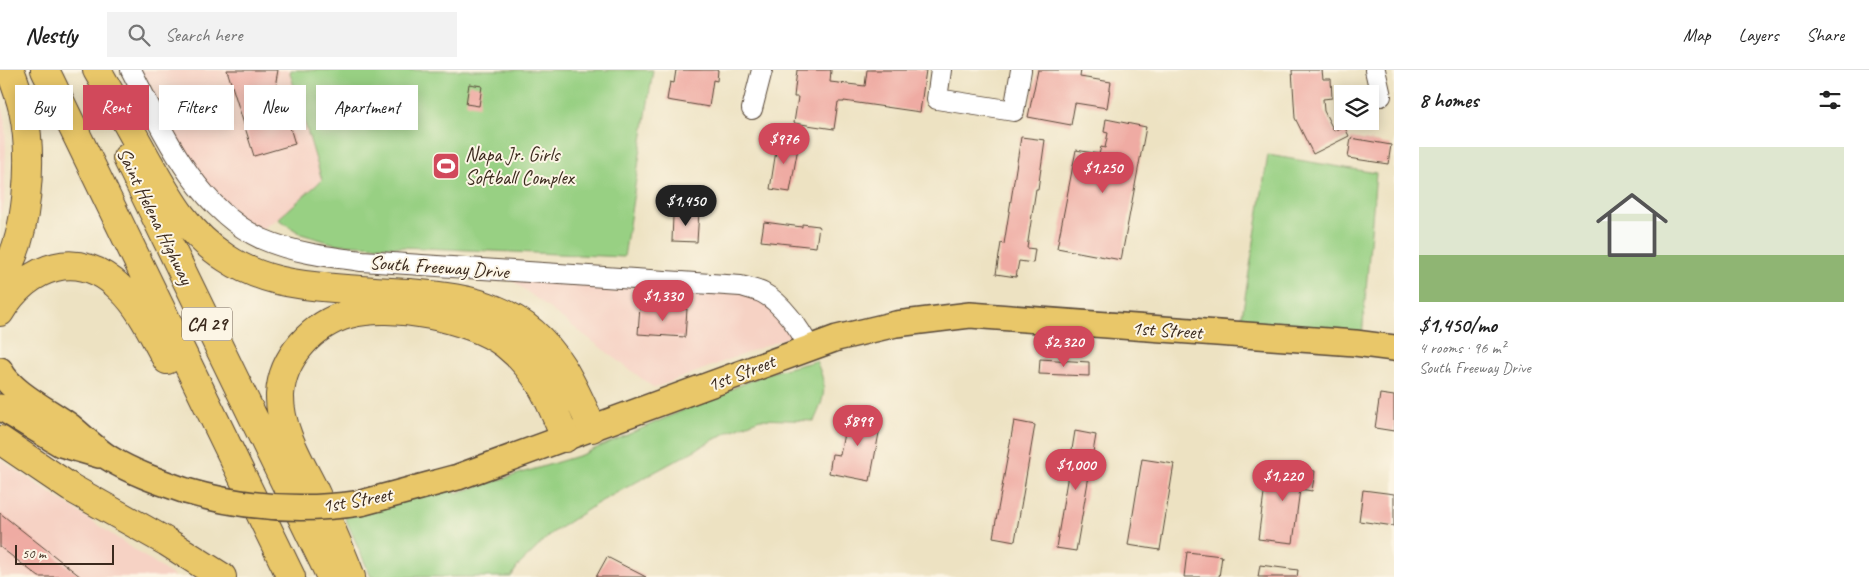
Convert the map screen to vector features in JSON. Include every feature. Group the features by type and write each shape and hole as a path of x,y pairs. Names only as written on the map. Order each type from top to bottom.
{"highway":[{"path":"0,279 7,270 7,255 26,200 28,166 23,110 10,70"},
{"name":"Saint Helena Highway","path":"45,70 290,577"},
{"name":"Saint Helena Highway","path":"84,70 331,577"},
{"path":"97,70 176,211 200,238 213,249 241,267 274,281 316,287 442,296 469,300 492,307 513,317 532,332 549,350 562,366 577,393 592,428"},
{"path":"0,312 10,296 28,280 49,268 75,265 88,268 100,272 122,289 140,312 201,423 290,577"},
{"path":"351,577 333,532 286,431 280,407 282,382 293,355 308,337 327,323 350,313 376,310 420,313 479,328 503,343 524,360 540,381 566,438"},
{"path":"0,440 71,488 195,558 222,577"}],"main road":[{"name":"1st Street","path":"0,370 3,376 18,389 45,410 69,425 109,457 150,478 186,491 234,503 282,508 317,508 361,503 435,484 566,438 809,347 837,338 896,324 970,315 1355,343 1394,348"},
{"name":"1st Street","path":"0,407 61,444 109,457"}],"street":[{"name":"South Freeway Drive","path":"131,70 184,166 201,189 235,222 262,239 321,256 362,262 741,286 763,293 779,306 802,332 809,347"},
{"path":"752,109 762,70"},
{"path":"941,70 937,99 1014,112 1021,70"},
{"path":"1375,70 1381,96"}],"shaded area":[{"path":"131,70 291,70 295,85 244,85 244,130 306,130 306,123 322,180 278,219 254,234 219,207 170,130 234,130 234,85 159,85 159,114 149,98 149,85 141,85"},
{"path":"0,100 5,115 6,150 4,204 0,216"},
{"path":"500,271 741,286 802,332 654,388"},
{"path":"0,459 10,466 175,577 0,577"}],"green space":[{"path":"291,70 653,70 624,257 335,244 301,234 278,219 322,180 306,126 306,85 294,85"},
{"path":"1268,155 1376,173 1362,337 1240,328"},
{"path":"816,361 824,385 824,391 821,405 814,421 760,419 728,432 598,503 552,533 518,566 511,577 371,577 340,506 435,484 456,493 581,455 768,373"}],"building":[{"path":"227,70 278,70 277,85 244,85 244,124 234,92 234,85 232,85"},
{"path":"676,70 718,70 717,81 713,80 709,107 667,100 670,82 674,83"},
{"path":"797,70 831,70 830,82 865,86 867,70 926,70 920,112 844,101 838,102 834,129 794,123 798,97 794,97"},
{"path":"1038,70 1081,70 1080,77 1111,82 1107,108 1075,103 1071,125 1028,117"},
{"path":"1292,70 1322,70 1323,79 1331,79 1332,98 1323,99 1324,111 1334,131 1346,130 1349,136 1313,154 1295,118"},
{"path":"469,84 482,86 479,106 466,104"},
{"path":"1106,119 1146,127 1121,260 1057,248 1076,150 1099,154 1101,147 1105,148 1108,133 1104,132"},
{"path":"246,130 291,130 295,144 254,156"},
{"path":"1021,137 1045,140 1027,248 1035,249 1033,263 1019,261 1016,277 996,274 1001,243 1004,244"},
{"path":"778,138 799,142 790,192 770,189"},
{"path":"1351,138 1391,145 1388,164 1348,158"},
{"path":"682,210 699,211 697,242 672,241 673,216 682,216"},
{"path":"764,222 802,227 802,224 819,226 816,247 761,241"},
{"path":"640,306 687,309 685,337 638,334"},
{"path":"1040,359 1089,362 1089,376 1039,374"},
{"path":"1380,394 1394,396 1394,431 1375,428"},
{"path":"848,411 882,417 870,481 829,473 832,454 840,455"},
{"path":"1014,421 1035,425 1015,541 993,537"},
{"path":"1075,431 1096,435 1076,551 1056,548"},
{"path":"1142,459 1174,464 1160,550 1128,545"},
{"path":"1268,464 1315,471 1312,491 1300,489 1293,543 1258,539"},
{"path":"1363,490 1394,494 1394,526 1359,521"},
{"path":"0,513 81,577 39,577 0,547"},
{"path":"1187,552 1222,556 1219,577 1184,577"},
{"path":"607,557 646,577 596,577"},
{"path":"1260,565 1298,570 1297,577 1258,577"}],"place":[{"name":"Napa Jr. Girls Softball Complex","path":"446,166"}]}
